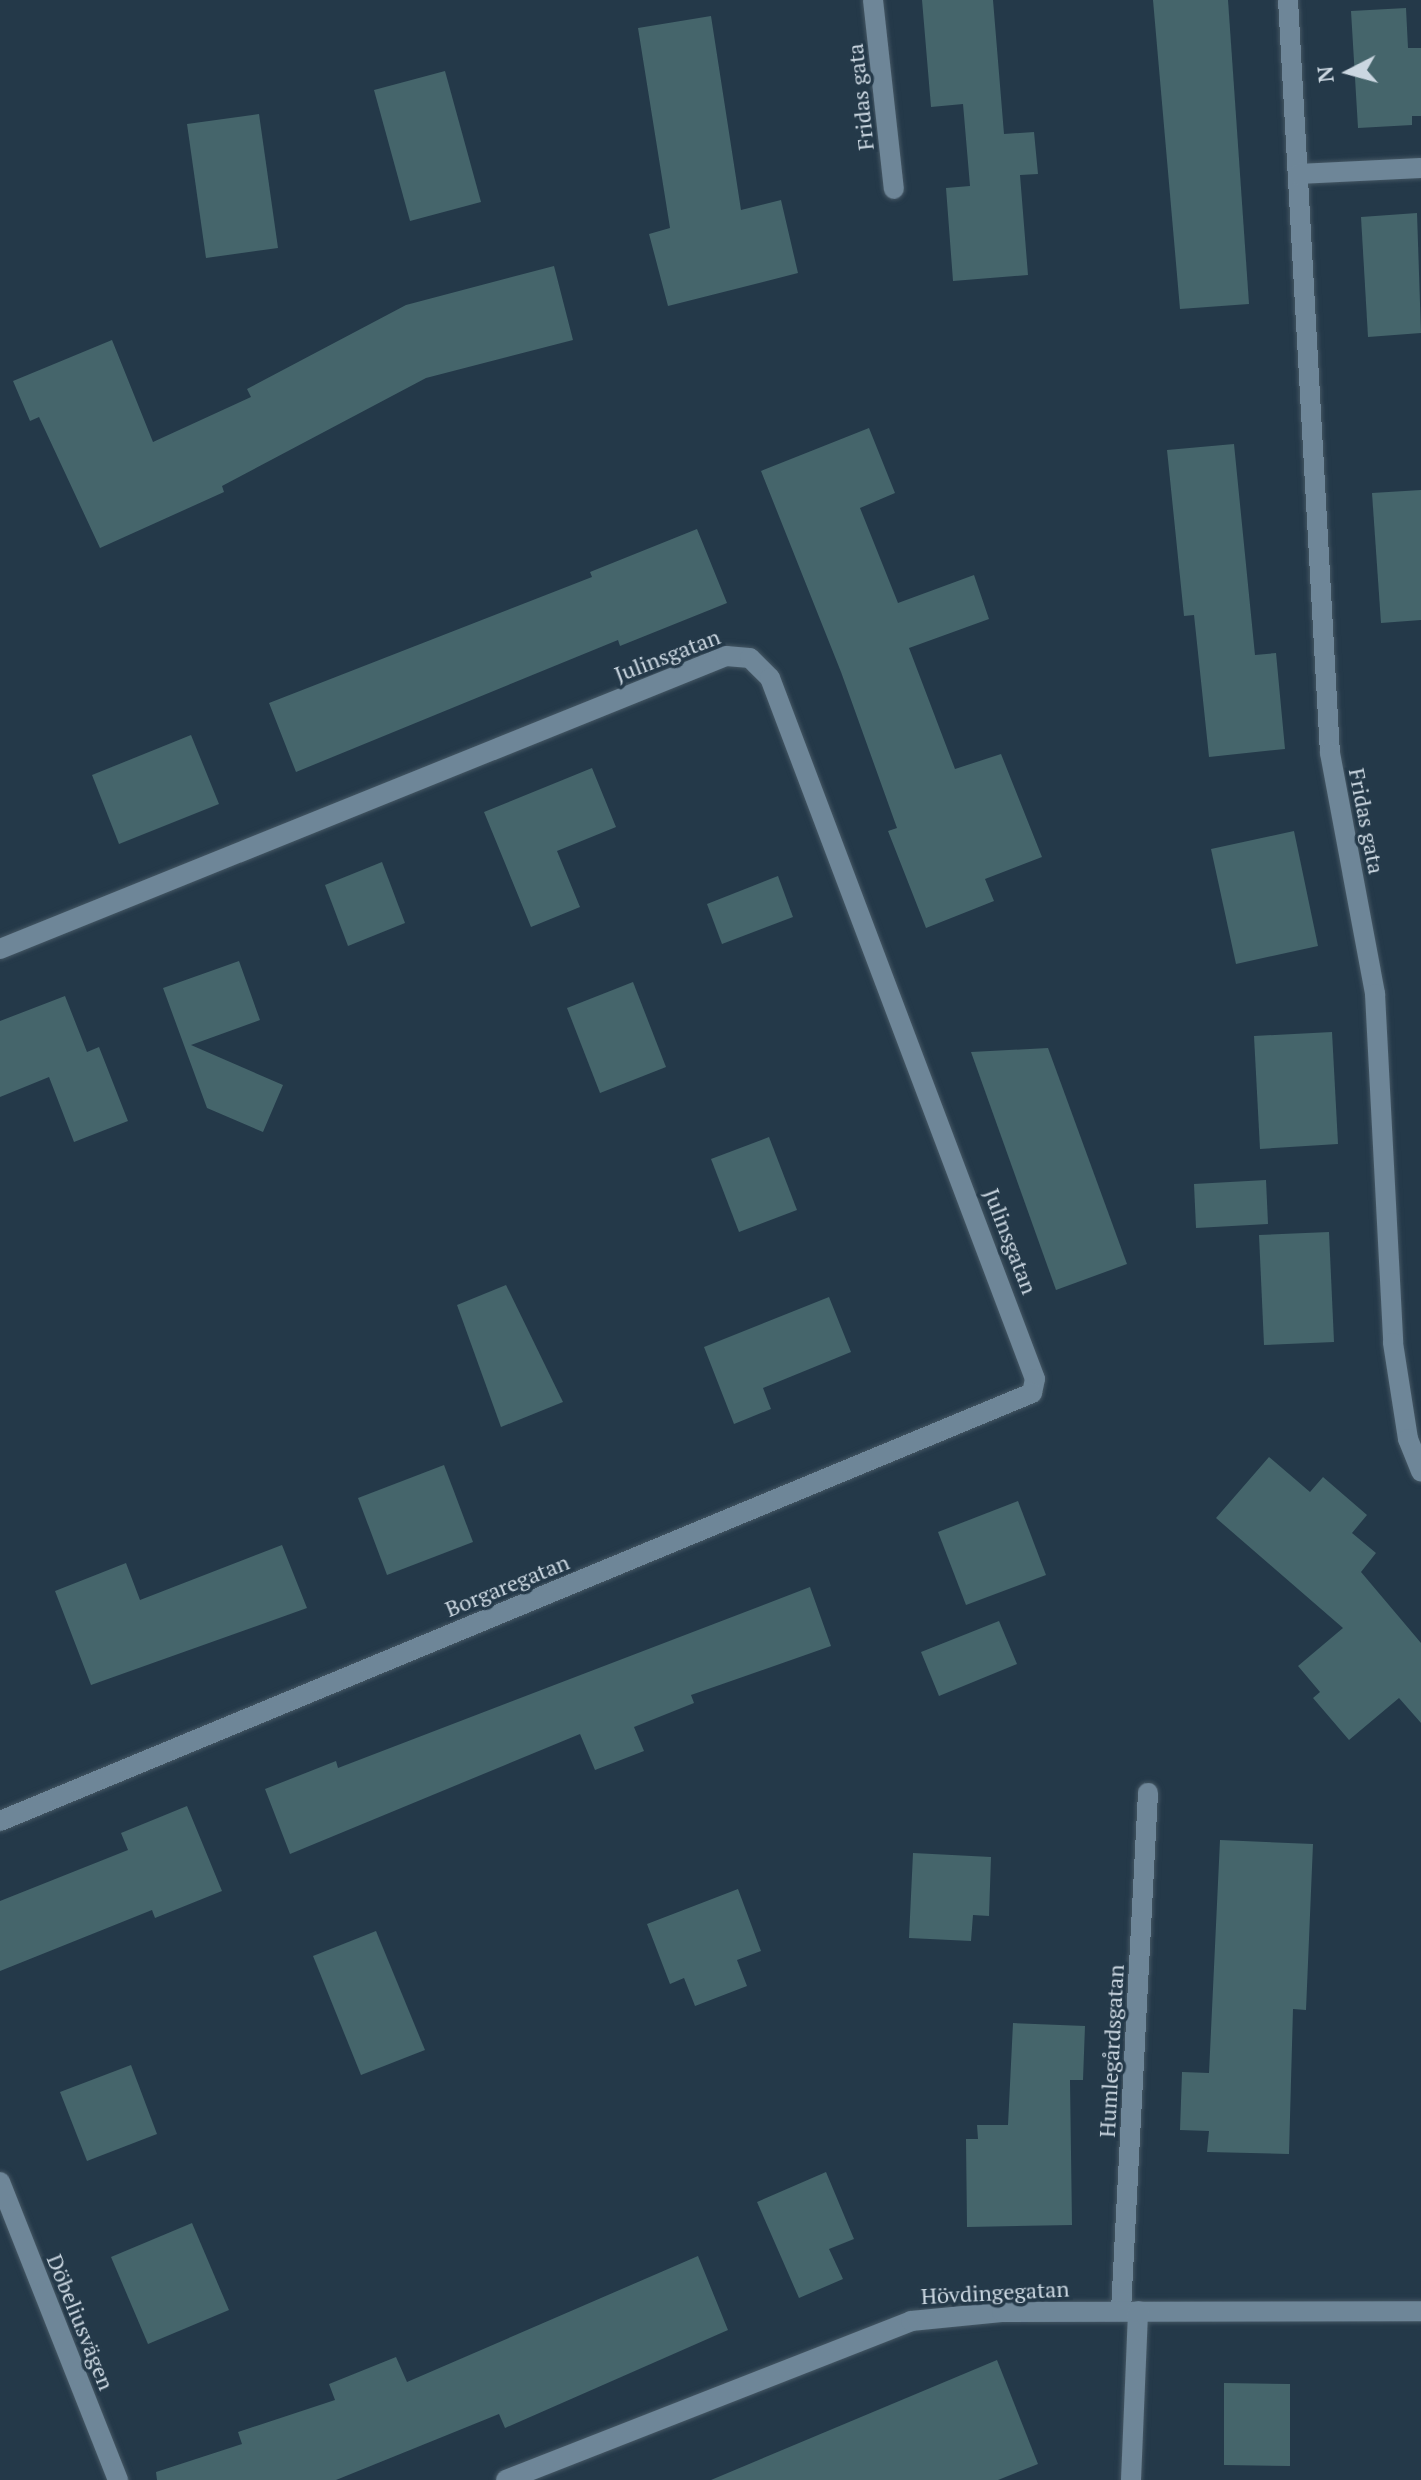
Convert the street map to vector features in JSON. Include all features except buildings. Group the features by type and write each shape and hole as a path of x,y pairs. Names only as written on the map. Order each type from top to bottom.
{"street":[{"name":"Fridas gata","path":"873,0 894,189"},
{"name":"Fridas gata","path":"1288,0 1330,753 1375,994 1393,1343 1408,1439 1421,1472"},
{"path":"1298,174 1421,168"},
{"name":"Julinsgatan","path":"0,949 726,656 750,658 763,667 781,707 1031,1359 1032,1393"},
{"name":"Borgaregatan","path":"0,1821 1032,1393"},
{"name":"Humlegårdsgatan","path":"1131,2480 1130,2310 1148,1793"},
{"name":"Döbeliusvägen","path":"0,2182 118,2480"},
{"name":"Hövdingegatan","path":"506,2480 911,2321 953,2314 1130,2310 1421,2311"}]}
